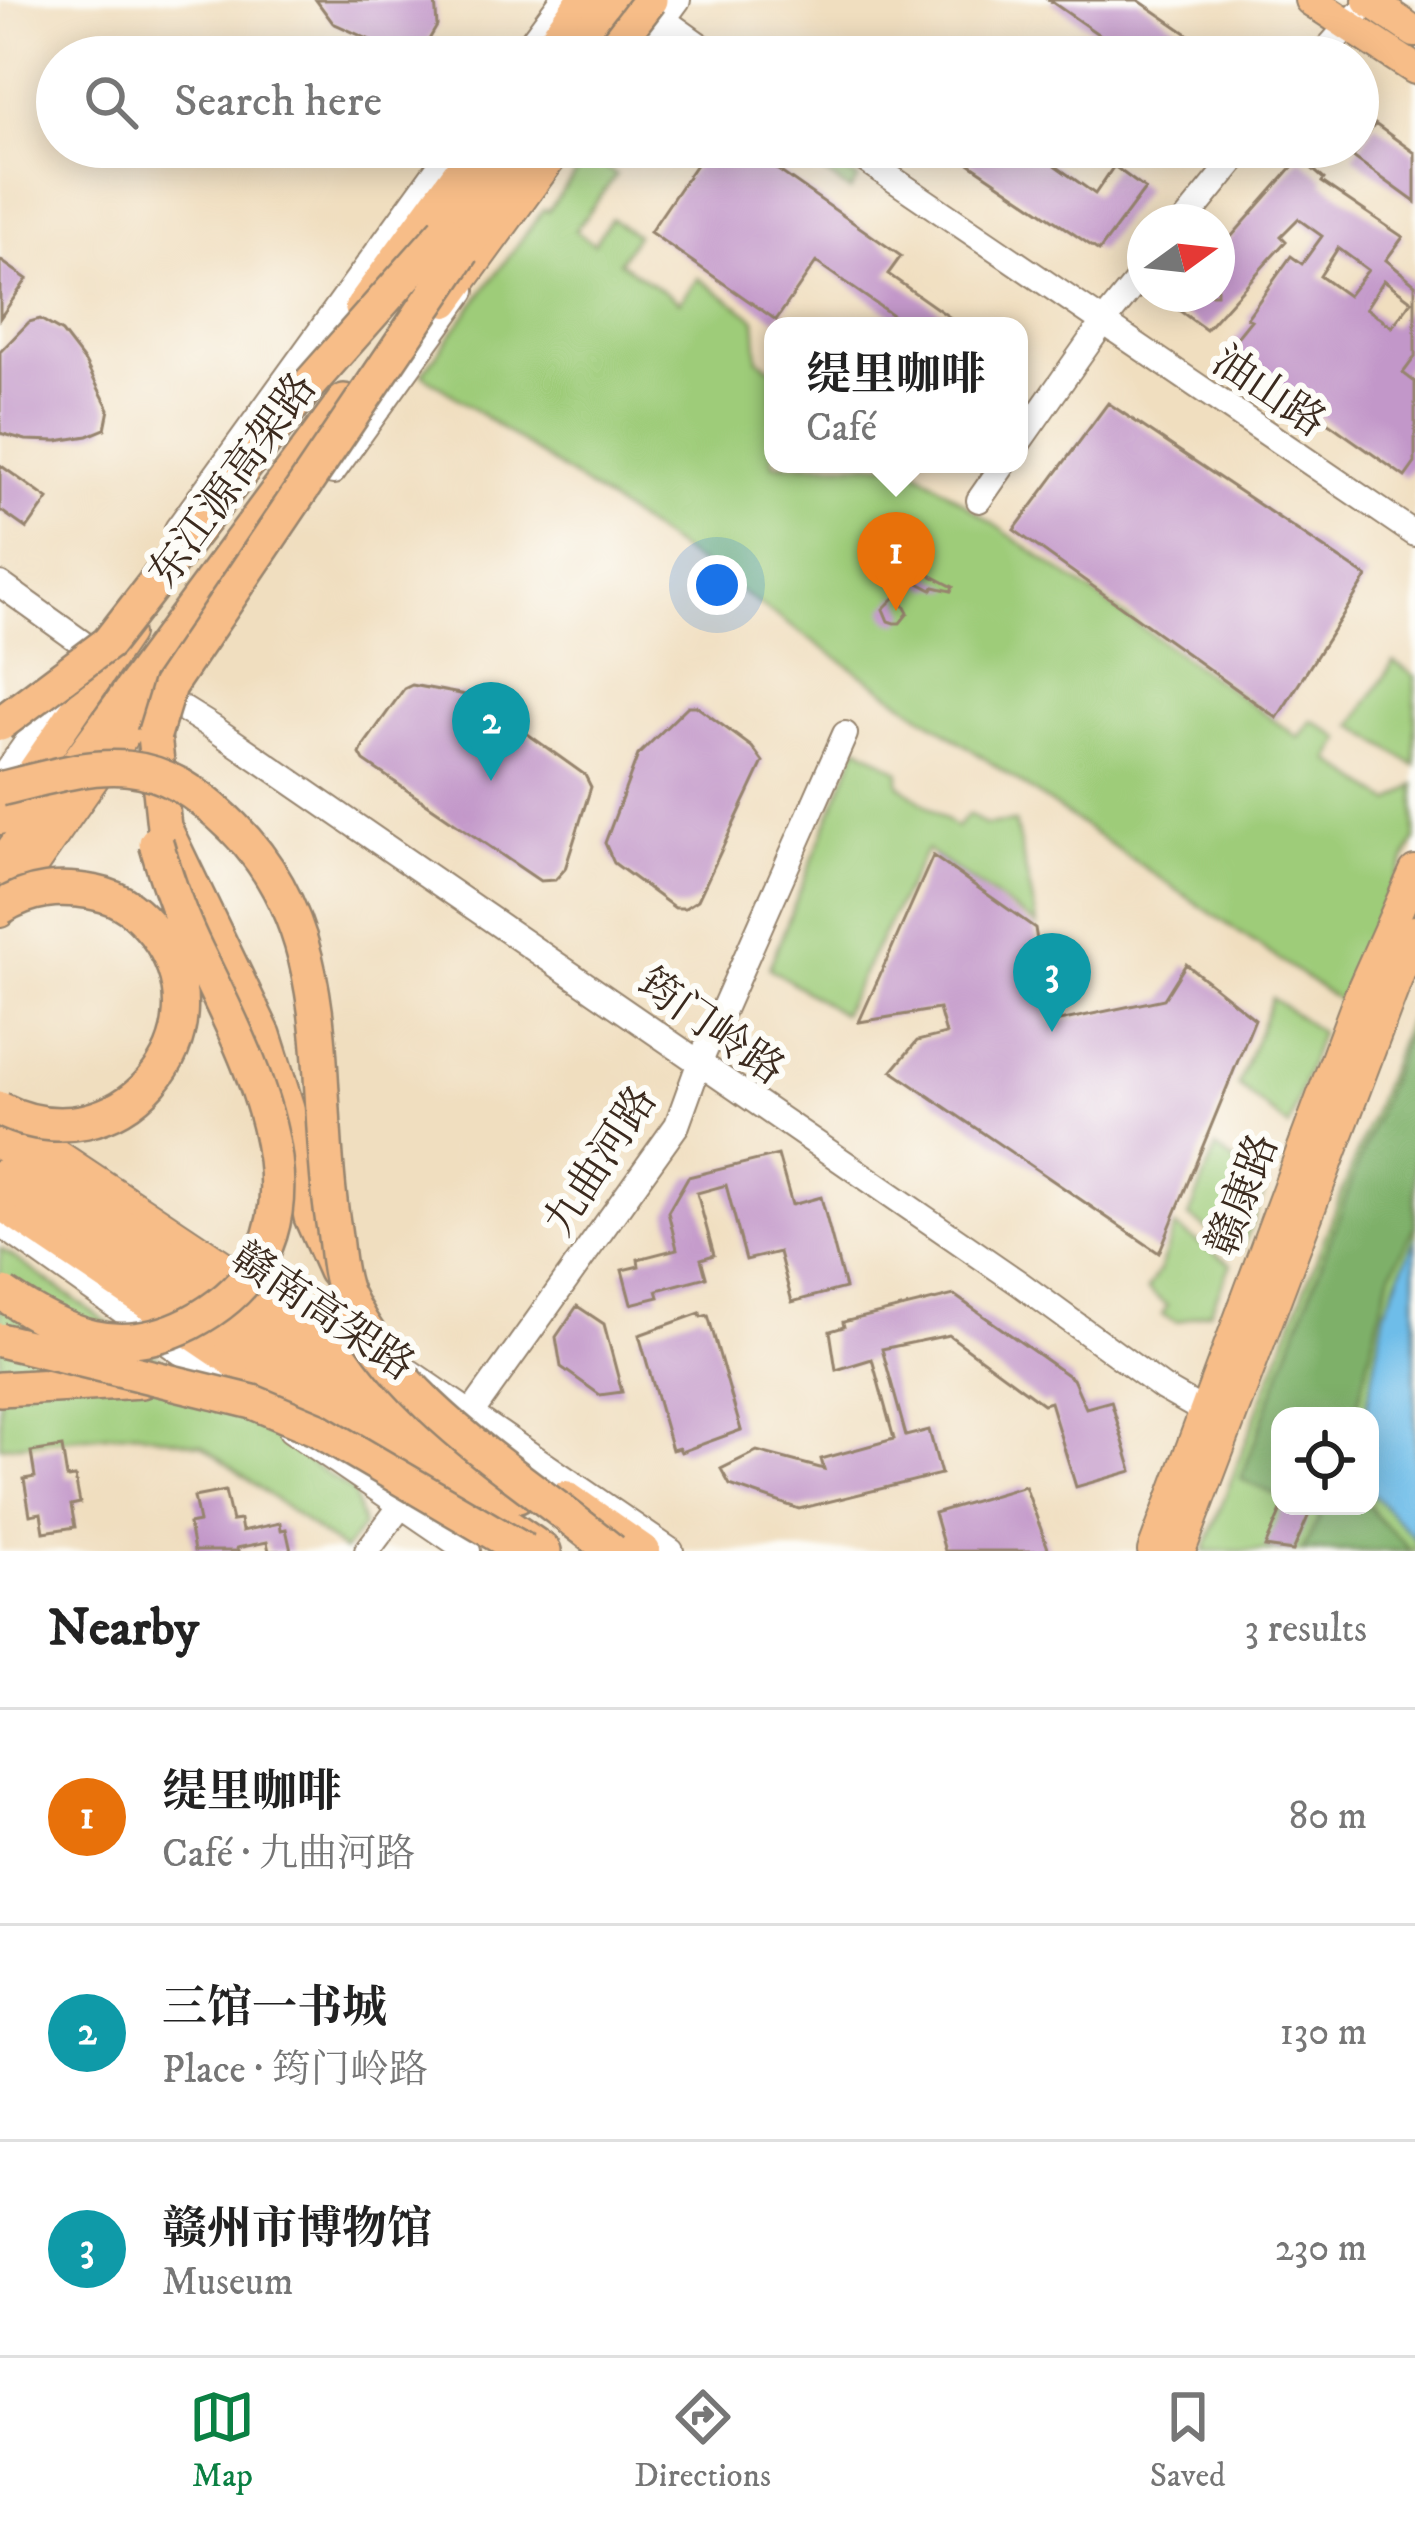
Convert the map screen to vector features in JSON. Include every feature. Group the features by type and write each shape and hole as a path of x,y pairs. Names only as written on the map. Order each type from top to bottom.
{"highway":[{"path":"598,36 611,0"},
{"path":"616,36 656,5"},
{"name":"东江源高架路","path":"0,868 340,406 454,241 494,168"},
{"name":"东江源高架路","path":"0,832 454,241 521,168"},
{"path":"0,749 36,718 100,646 306,388 454,241"},
{"path":"0,1289 46,1323 68,1332 104,1340 169,1333 231,1295 248,1276 274,1222 280,1175 260,1088 237,1029 169,889 156,843 150,804 154,736 169,686 454,241"},
{"path":"0,724 100,646"},
{"path":"154,736 164,827 264,1035 293,1127 311,1217 375,1347 443,1418 612,1551"},
{"path":"0,785 91,766 131,766 182,785 216,810 255,849 286,899 309,960 321,1036 330,1207 344,1289"},
{"path":"0,910 37,892 67,887 106,895 138,912 165,947 178,974 174,1044 136,1098 110,1114 65,1127 28,1123 0,1112"},
{"name":"赣南高架路","path":"0,1142 599,1551"},
{"name":"赣南高架路","path":"0,1177 544,1551"},
{"path":"0,1340 254,1402 316,1429 524,1551"},
{"path":"0,1389 123,1379 182,1386"}],"main road":[{"path":"557,36 582,0"},
{"path":"1310,0 1363,36"},
{"path":"1369,0 1415,32"},
{"path":"636,36 656,5"},
{"path":"1379,46 1415,69"},
{"path":"0,819 195,532 462,168"},
{"path":"0,910 544,168"},
{"name":"赣康路","path":"1180,1551 1215,1419 1361,992 1415,871"},
{"name":"赣康路","path":"1153,1551 1215,1419 1415,931"},
{"path":"0,1112 645,1551"},
{"path":"0,1204 512,1551"}],"street":[{"path":"535,36 562,0"},
{"path":"1338,36 1369,0"},
{"path":"644,36 656,5 692,36"},
{"path":"0,785 294,363 438,168"},
{"path":"0,930 161,695 554,168"},
{"name":"油山路","path":"876,168 1415,534"},
{"path":"1199,204 1228,168"},
{"path":"1028,429 1127,294"},
{"path":"979,500 998,473"},
{"path":"0,584 100,646"},
{"name":"筠门岭路","path":"161,695 1215,1419"},
{"name":"九曲河路","path":"472,1412 677,1125 699,1064 845,734"},
{"path":"0,1112 472,1412 670,1551"},
{"path":"0,1224 468,1551"},
{"path":"367,1551 400,1507"}],"green space":[{"path":"579,168 607,168 616,175 575,231 594,244 611,218 636,235 619,262 680,302 698,278 755,318 758,359 764,363 764,473 921,473 1299,738 1312,720 1342,739 1330,760 1391,802 1415,785 1415,840 1352,969 1341,1002 422,374 544,209 548,211"},
{"path":"818,168 842,168 858,179 850,191"},
{"path":"1394,662 1415,676 1415,766 1353,725"},
{"path":"858,746 899,771 899,784 956,828 969,814 985,825 1015,822 1038,926 926,850 842,1014 769,968"},
{"path":"1272,998 1320,1032 1289,1127 1238,1085"},
{"path":"1415,1004 1415,1551 1204,1551"},
{"path":"1415,1032 1415,1226 1389,1277 1357,1407 1271,1407 1271,1493 1241,1479 1406,1036"},
{"path":"1216,1148 1267,1185 1241,1251 1189,1217"},
{"path":"1175,1227 1231,1264 1210,1311 1177,1322 1162,1315 1167,1306 1147,1290"},
{"path":"0,1248 353,1492 363,1526 344,1551 202,1445 135,1432 0,1446"},
{"path":"1376,1515 1410,1551 1302,1551 1320,1516"}],"water":[{"path":"1415,1237 1415,1539 1379,1501 1379,1407 1367,1407 1385,1311"}],"building":[{"path":"316,0 435,0 437,26 431,36 362,36 333,23"},
{"path":"1049,0 1138,0 1190,36 1101,36"},
{"path":"1379,127 1415,153 1415,202 1368,168 1379,168"},
{"path":"694,168 775,168 901,256 888,274 949,317 895,317 816,262 778,317 772,317 650,232"},
{"path":"976,168 1058,168 1095,194 1117,168 1145,189 1134,204 1127,204 1127,213 1099,251"},
{"path":"1291,168 1311,168 1322,182 1403,237 1386,260 1415,284 1415,357 1403,373 1415,382 1415,463 1405,477 1226,351 1291,256 1302,264 1322,236 1298,219 1281,236 1286,241 1235,298 1235,232","holes":["1338,248 1368,270 1348,296 1320,276","1384,280 1412,301 1392,327 1366,308"]},
{"path":"0,260 27,279 0,318"},
{"path":"1181,312 1222,312 1206,330"},
{"path":"40,319 62,332 85,362 109,409 105,429 57,441 0,433 0,352 29,322"},
{"path":"1108,403 1367,577 1277,718 1014,530"},
{"path":"0,465 48,499 27,529 0,510"},
{"path":"893,566 924,572 953,587 951,591 932,590 907,577 906,581 895,579"},
{"path":"898,594 908,613 894,623 883,609"},
{"path":"412,685 476,697 585,775 591,787 565,869 555,880 540,881 364,761 360,754 364,745 404,689"},
{"path":"688,706 696,706 752,747 763,762 698,900 675,908 614,863 605,843 638,755"},
{"path":"933,856 1035,928 1050,1023 1164,999 1186,964 1255,1019 1159,1253 892,1071 917,1041 946,1034 939,1009 859,1022"},
{"path":"778,1155 792,1205 821,1197 845,1288 792,1302 779,1252 746,1260 726,1185 697,1193 714,1255 701,1259 706,1277 657,1290 659,1297 631,1304 622,1270 639,1266 638,1259 677,1249 668,1212 688,1177"},
{"path":"954,1295 1073,1379 1086,1408 1111,1401 1132,1471 1076,1487 1050,1402 1043,1404 949,1335 882,1349 906,1436 929,1430 941,1474 799,1509 730,1485 721,1469 757,1451 824,1469 821,1459 894,1439 872,1359 836,1370 830,1331 844,1327 843,1322"},
{"path":"577,1306 604,1324 622,1392 600,1395 561,1367 556,1337"},
{"path":"700,1313 701,1317 708,1315 741,1430 681,1452 672,1450 639,1335"},
{"path":"62,1447 67,1478 75,1477 80,1503 71,1505 75,1527 44,1532 41,1513 30,1515 24,1479 35,1477 31,1452"},
{"path":"1025,1486 1049,1551 945,1551 934,1513"},
{"path":"225,1491 232,1521 240,1520 242,1531 280,1523 291,1551 269,1551 267,1542 238,1551 194,1551 189,1524 199,1522 194,1497"},
{"path":"1279,1515 1309,1515 1293,1551 1265,1547"}],"place":[{"name":"缇里咖啡","path":"896,611"},
{"name":"三馆一书城","path":"491,781"},
{"name":"赣州市博物馆","path":"1052,1032"}]}
